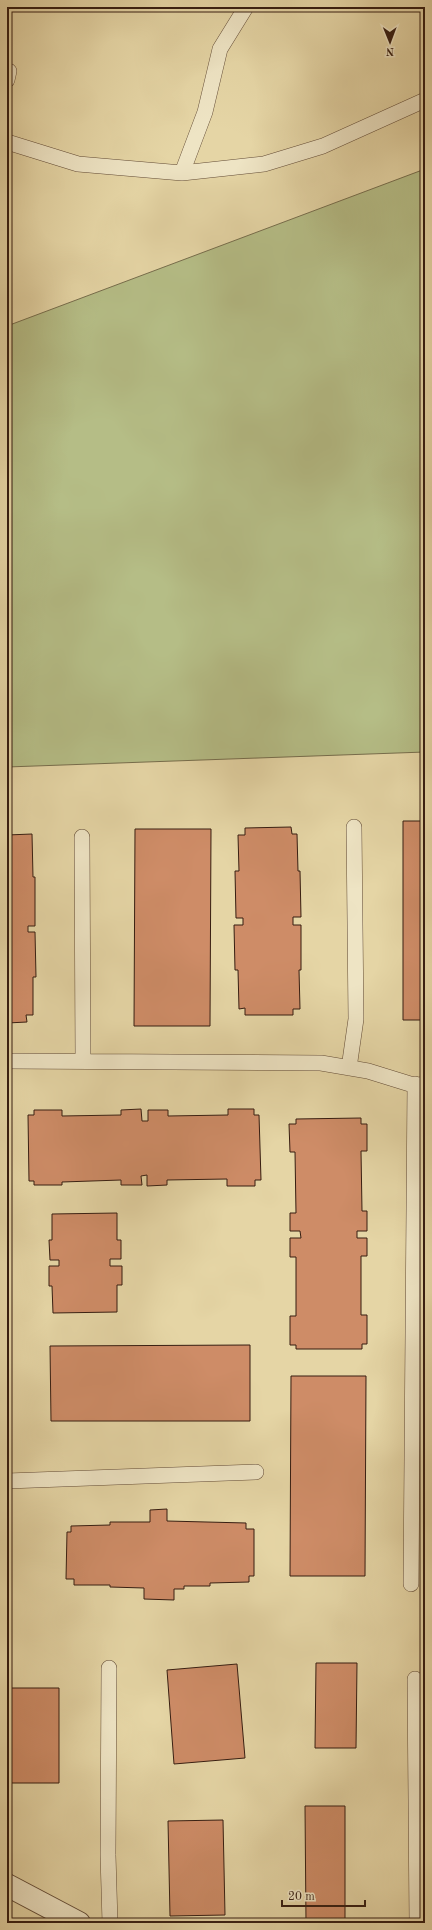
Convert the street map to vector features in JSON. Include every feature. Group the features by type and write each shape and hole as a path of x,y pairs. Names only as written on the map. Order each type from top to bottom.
{"street":[{"path":"7,1885 79,1923"}],"lane":[{"path":"182,173 205,112 220,48 246,7"},
{"path":"7,142 78,164 182,173 264,164 323,146 425,100"},
{"path":"349,1068 356,1019 354,827"},
{"path":"82,837 82,1061"},
{"path":"7,1061 321,1063 368,1071 420,1085 411,1584"},
{"path":"7,1481 256,1472"},
{"path":"109,1668 108,1855 110,1923"},
{"path":"415,1679 418,1923"}],"green space":[{"path":"425,169 425,752 7,767 7,326"}],"building":[{"path":"403,821 425,821 425,1020 403,1020"},
{"path":"291,827 292,834 297,834 298,871 300,871 301,917 293,917 293,925 301,925 301,970 299,970 300,1009 293,1009 293,1015 245,1015 245,1008 239,1009 238,970 235,970 234,925 243,925 243,918 236,918 235,871 239,871 238,835 245,835 245,828"},
{"path":"135,829 211,829 210,1026 134,1026"},
{"path":"32,834 33,877 35,877 35,926 28,926 28,932 35,932 36,977 33,977 33,1015 26,1015 27,1022 7,1023 7,835"},
{"path":"141,1109 142,1121 148,1121 148,1110 168,1110 168,1116 228,1115 228,1109 254,1109 254,1115 259,1115 261,1180 255,1180 255,1186 227,1186 227,1179 167,1180 167,1185 147,1186 147,1175 141,1176 142,1185 121,1185 121,1180 62,1182 62,1185 34,1185 34,1181 29,1181 28,1115 34,1115 34,1110 62,1110 62,1116 121,1115 121,1110"},
{"path":"361,1118 361,1124 367,1124 367,1151 361,1151 362,1211 367,1211 367,1231 357,1231 357,1238 367,1238 367,1256 361,1256 361,1315 367,1315 367,1344 362,1344 362,1349 296,1349 296,1345 290,1345 290,1316 296,1316 296,1257 290,1257 290,1238 301,1238 300,1231 290,1231 290,1213 296,1213 295,1152 290,1152 289,1124 296,1124 296,1119"},
{"path":"117,1213 117,1240 121,1240 121,1259 110,1259 110,1266 122,1266 122,1285 117,1285 117,1312 53,1313 52,1286 49,1286 49,1266 59,1266 59,1260 50,1260 49,1240 52,1240 52,1214"},
{"path":"250,1345 250,1421 51,1421 50,1346"},
{"path":"291,1376 366,1376 365,1576 290,1576"},
{"path":"167,1509 167,1521 246,1523 246,1529 254,1529 254,1576 249,1576 249,1582 210,1583 210,1586 184,1586 184,1589 174,1589 174,1600 144,1599 144,1588 110,1587 110,1585 74,1585 74,1579 66,1579 67,1532 71,1532 71,1526 110,1525 110,1522 150,1522 150,1510"},
{"path":"316,1663 357,1663 356,1748 315,1748"},
{"path":"237,1664 245,1758 174,1764 167,1670"},
{"path":"7,1688 59,1688 59,1783 7,1783"},
{"path":"305,1806 345,1806 345,1923 306,1923"},
{"path":"223,1820 225,1915 170,1916 168,1821"}]}
